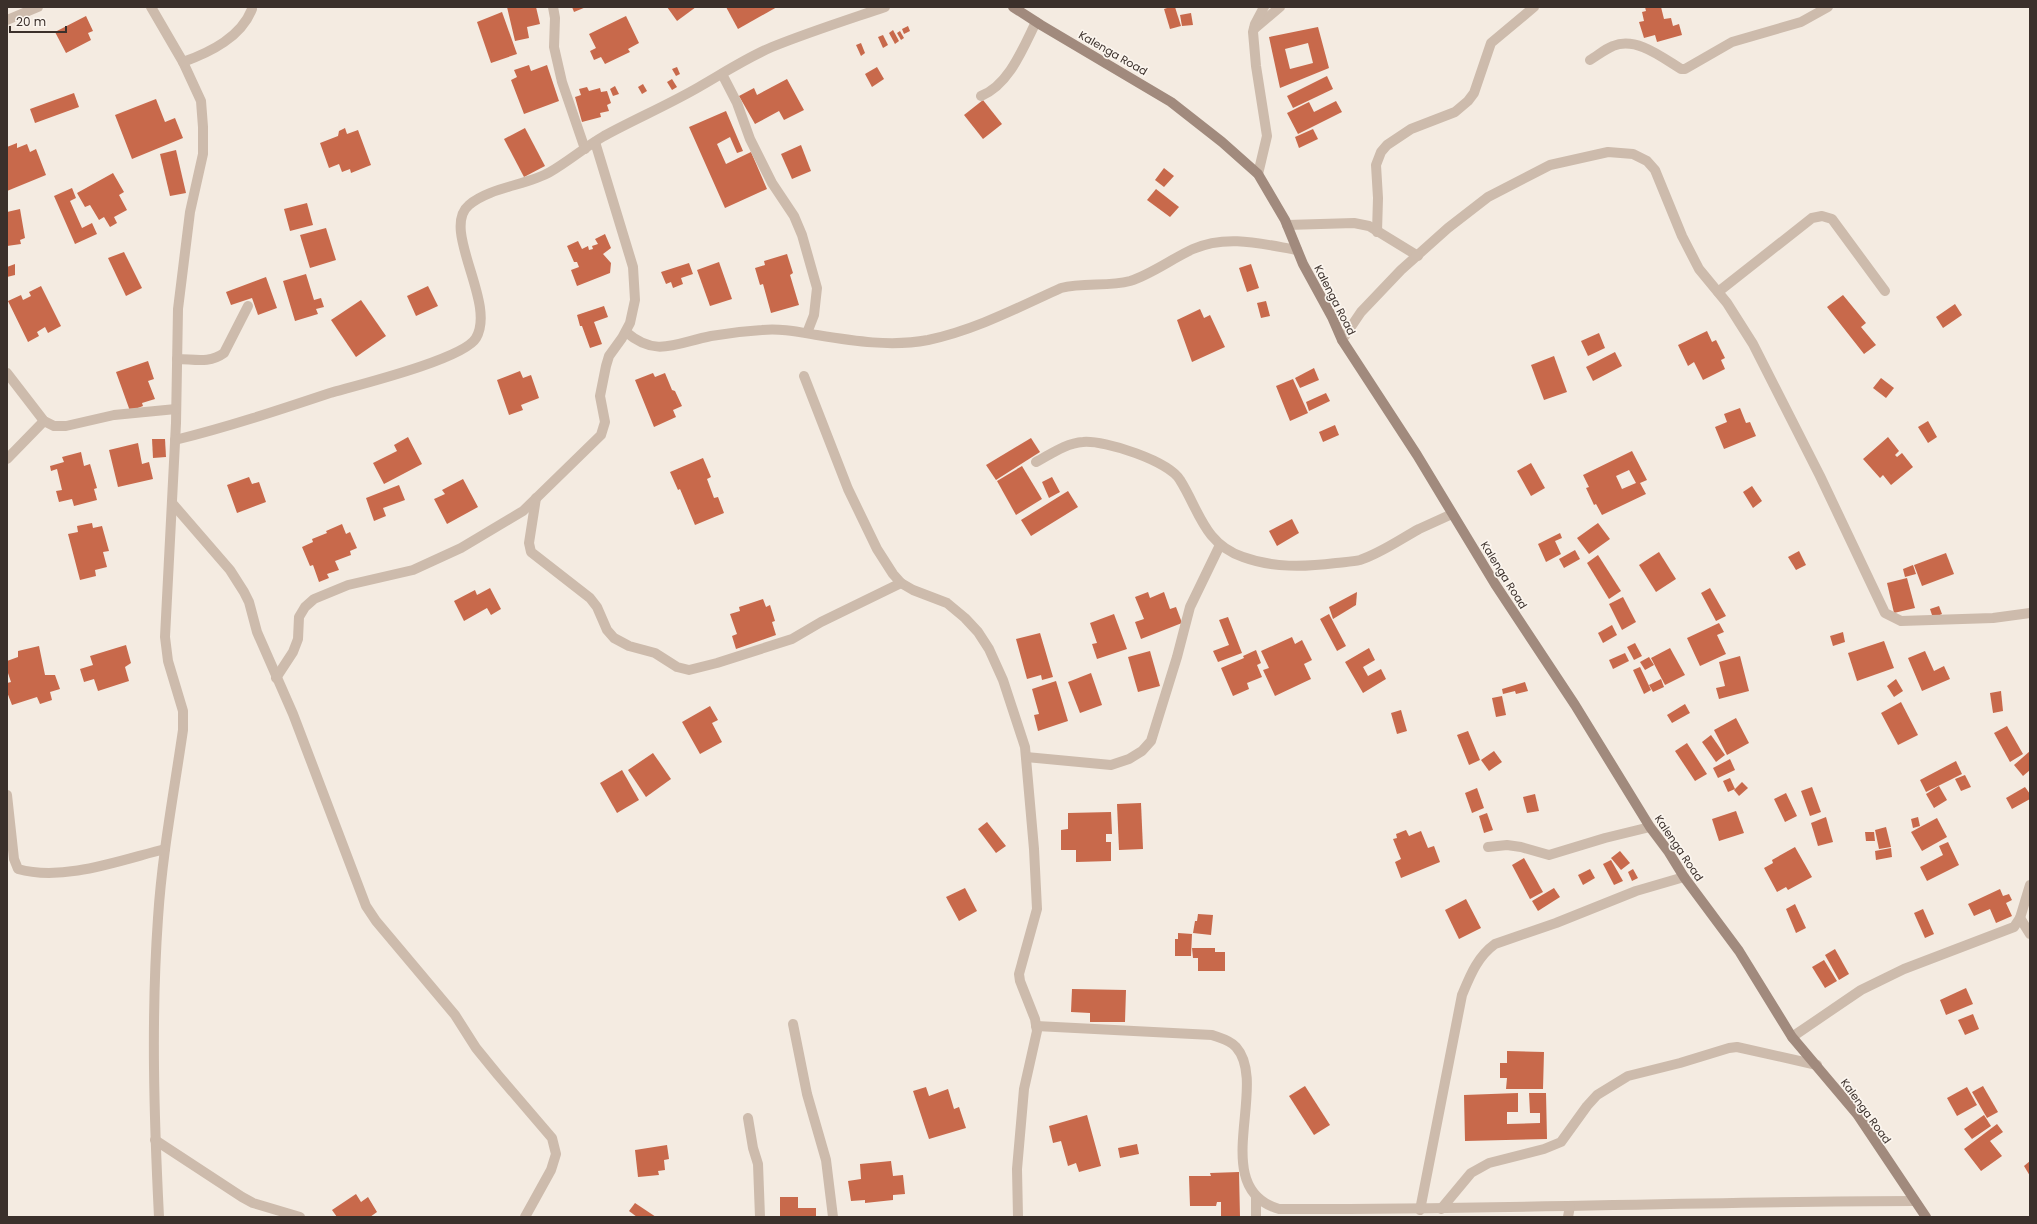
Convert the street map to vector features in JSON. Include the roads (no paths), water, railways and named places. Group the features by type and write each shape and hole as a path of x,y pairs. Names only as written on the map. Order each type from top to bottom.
{"main road":[{"name":"Kalenga Road","path":"1013,7 1171,102 1222,142 1258,174 1287,225 1297,250 1342,340 1417,456 1495,584 1575,705 1650,827 1668,851 1684,877 1739,951 1792,1037 1857,1114 1926,1217"}],"street":[{"path":"7,20 38,7"},
{"path":"151,7 183,62 200,101 203,127 203,154 190,212 180,294 175,440 165,637 168,661 183,711 183,717 165,849 158,918 153,1010 155,1140 159,1217"},
{"path":"553,7 555,18 554,47 562,82 585,149"},
{"path":"175,440 231,426 332,393 424,366 471,344 480,330 480,315 478,293 462,237 461,215 472,202 510,185 547,174 595,142 770,48 885,7"},
{"path":"1258,174 1267,136 1256,66 1254,29 1264,7"},
{"path":"1254,29 1280,7"},
{"path":"1377,232 1378,198 1376,165 1381,152 1387,145 1411,129 1455,112 1468,101 1474,93 1491,43 1534,7"},
{"path":"1590,60 1615,45 1632,44 1643,48 1681,69 1685,69 1732,42 1801,22 1828,7"},
{"path":"183,62 211,49 237,33 248,19 252,8"},
{"path":"981,96 990,92 1002,80 1020,53 1036,22"},
{"path":"722,74 737,103 753,145 772,183 794,216 802,235 817,288 817,300 814,315 807,334"},
{"path":"276,678 293,652 298,639 299,617 305,607 314,600 348,585 420,567 461,548 523,511 601,435 604,422 600,396 602,379 609,356 626,332 630,323 634,300 633,267 595,142"},
{"path":"1342,340 1362,312 1418,256 1448,228 1488,197 1550,165 1608,152 1633,154 1647,161 1655,170 1682,236 1699,269 1727,303 1753,344 1820,476 1886,613 1901,621 1993,618 2030,613"},
{"path":"1718,292 1812,218 1822,216 1832,219 1885,291"},
{"path":"1287,225 1354,223 1369,226 1418,256"},
{"path":"626,332 638,342 661,347 682,344 711,336 764,329 864,343 905,343 928,340 972,328 1061,288 1075,284 1130,281 1193,249 1219,241 1250,242 1297,250"},
{"path":"177,359 205,361 219,357 224,353 248,306"},
{"path":"7,373 44,422 54,426 66,426 114,415 176,409"},
{"path":"804,376 848,489 877,549 893,574 901,583 913,590 947,603 965,618 978,632 989,648 1003,680 1025,747 1034,849 1037,909 1019,974 1037,1031 1024,1089 1017,1169 1018,1217"},
{"path":"7,459 11,449 44,422"},
{"path":"1036,462 1065,446 1083,442 1099,442 1142,456 1167,468 1180,478 1191,504 1208,532 1227,551 1243,558 1282,566 1311,566 1359,560 1452,514"},
{"path":"536,498 528,543 531,552 590,598 597,606 606,630 614,638 629,646 655,654 677,667 684,669 717,663 792,639 821,622 901,583"},
{"path":"172,503 230,570 249,602 257,632 293,714 366,906 403,955 454,1015 476,1048 552,1138 556,1146 556,1154 551,1170 525,1217"},
{"path":"1026,757 1111,765 1129,759 1142,751 1153,735 1177,657 1190,607 1220,545"},
{"path":"7,795 14,859 18,869 34,874 76,871 165,849"},
{"path":"1488,847 1507,845 1521,847 1549,855 1650,827"},
{"path":"1420,1210 1462,995 1476,963 1488,949 1495,944 1556,923 1630,893 1684,877"},
{"path":"1792,1037 1861,990 1904,969 2014,927 2020,918 2030,885"},
{"path":"2020,918 2030,934"},
{"path":"793,1024 807,1094 826,1160 833,1217"},
{"path":"1036,1026 1212,1035 1232,1043 1241,1053 1247,1076 1242,1151 1247,1180 1256,1198 1256,1217"},
{"path":"1441,1209 1471,1173 1489,1163 1544,1149 1561,1142 1587,1106 1598,1095 1628,1076 1680,1063 1729,1048 1737,1048 1817,1065"},
{"path":"748,1118 753,1148 758,1164 760,1217"},
{"path":"155,1140 253,1203 300,1217"},
{"path":"1256,1198 1268,1206 1279,1209 1420,1210 1756,1201 1914,1201"},
{"path":"1568,1217 1570,1206"}]}
